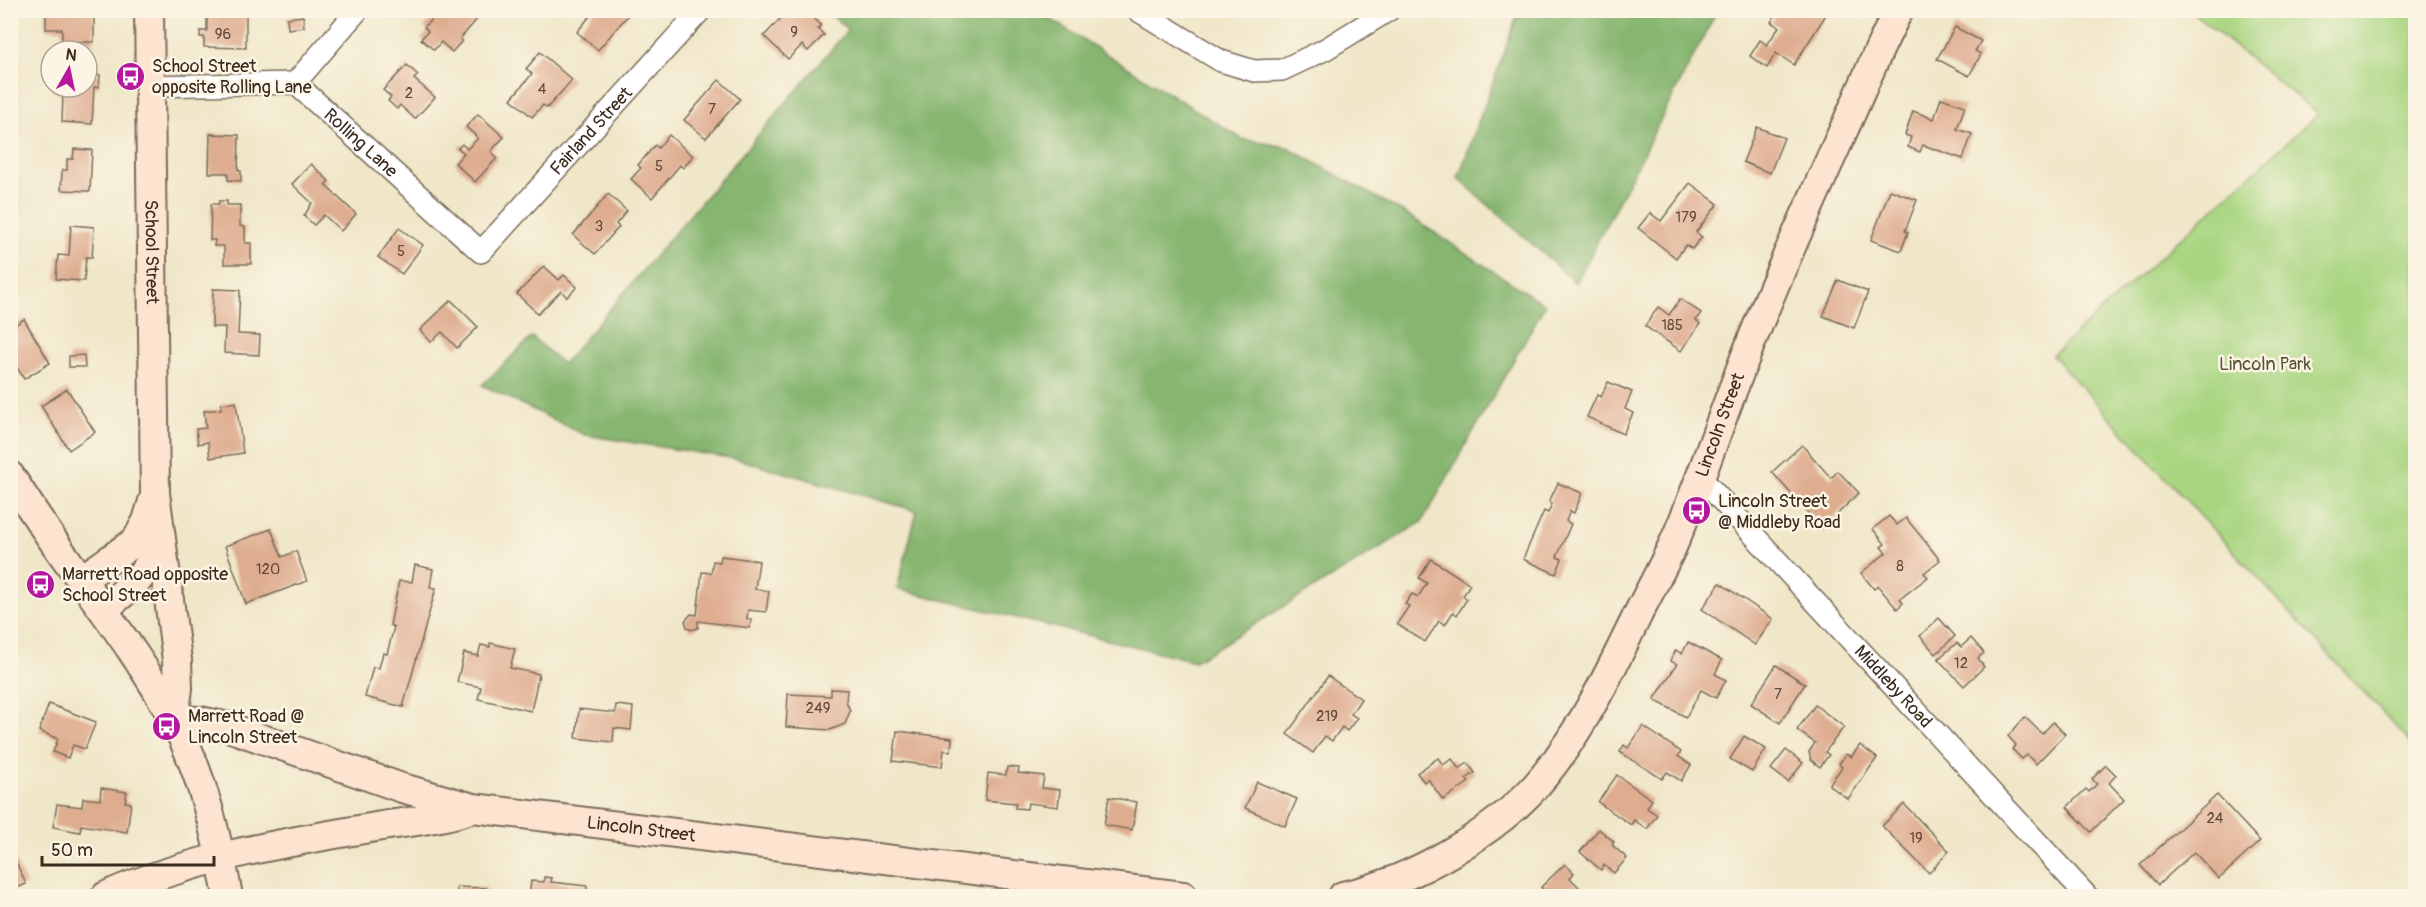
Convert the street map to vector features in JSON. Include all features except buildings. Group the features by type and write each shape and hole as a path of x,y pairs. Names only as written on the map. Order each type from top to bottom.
{"street":[{"name":"School Street","path":"149,10 155,493 177,660 178,688 174,720"},
{"path":"150,86 295,83 358,10"},
{"name":"Fairland Street","path":"481,252 701,10"},
{"path":"1137,10 1221,61 1254,71 1282,70 1324,50 1389,10"},
{"name":"Lincoln Street","path":"1343,897 1397,880 1443,857 1500,819 1544,777 1580,727 1598,696 1672,546 1735,384 1821,180 1899,10"},
{"name":"Rolling Lane","path":"295,83 481,252"},
{"path":"10,476 133,651 174,720 192,759 221,857 228,897"},
{"name":"Middleby Road","path":"1700,477 2087,897"},
{"name":"School Street","path":"81,580 136,541 147,521 155,493"},
{"name":"School Street","path":"103,609 142,576 154,559 160,540"},
{"path":"174,720 200,721 228,727 402,788 473,808"},
{"name":"Lincoln Street","path":"106,897 138,882 221,857 368,828 451,816 473,808 1183,897"}],"green space":[{"path":"827,11 1042,11 1050,19 1242,139 1287,147 1406,214 1545,305 1422,522 1195,661 897,589 917,511 737,459 585,435 482,385 532,337 563,364 848,30"},
{"path":"1519,11 1717,11 1576,283 1458,178"},
{"name":"Lincoln Park","path":"2191,11 2415,11 2415,756 2409,741 2052,355 2318,114"}],"place":[{"name":"School Street opposite Rolling Lane","path":"131,76"},
{"name":"Lincoln Street @ Middleby Road","path":"1697,511"},
{"name":"Marrett Road opposite School Street","path":"41,584"},
{"name":"Marrett Road @ Lincoln Street","path":"167,726"}]}
